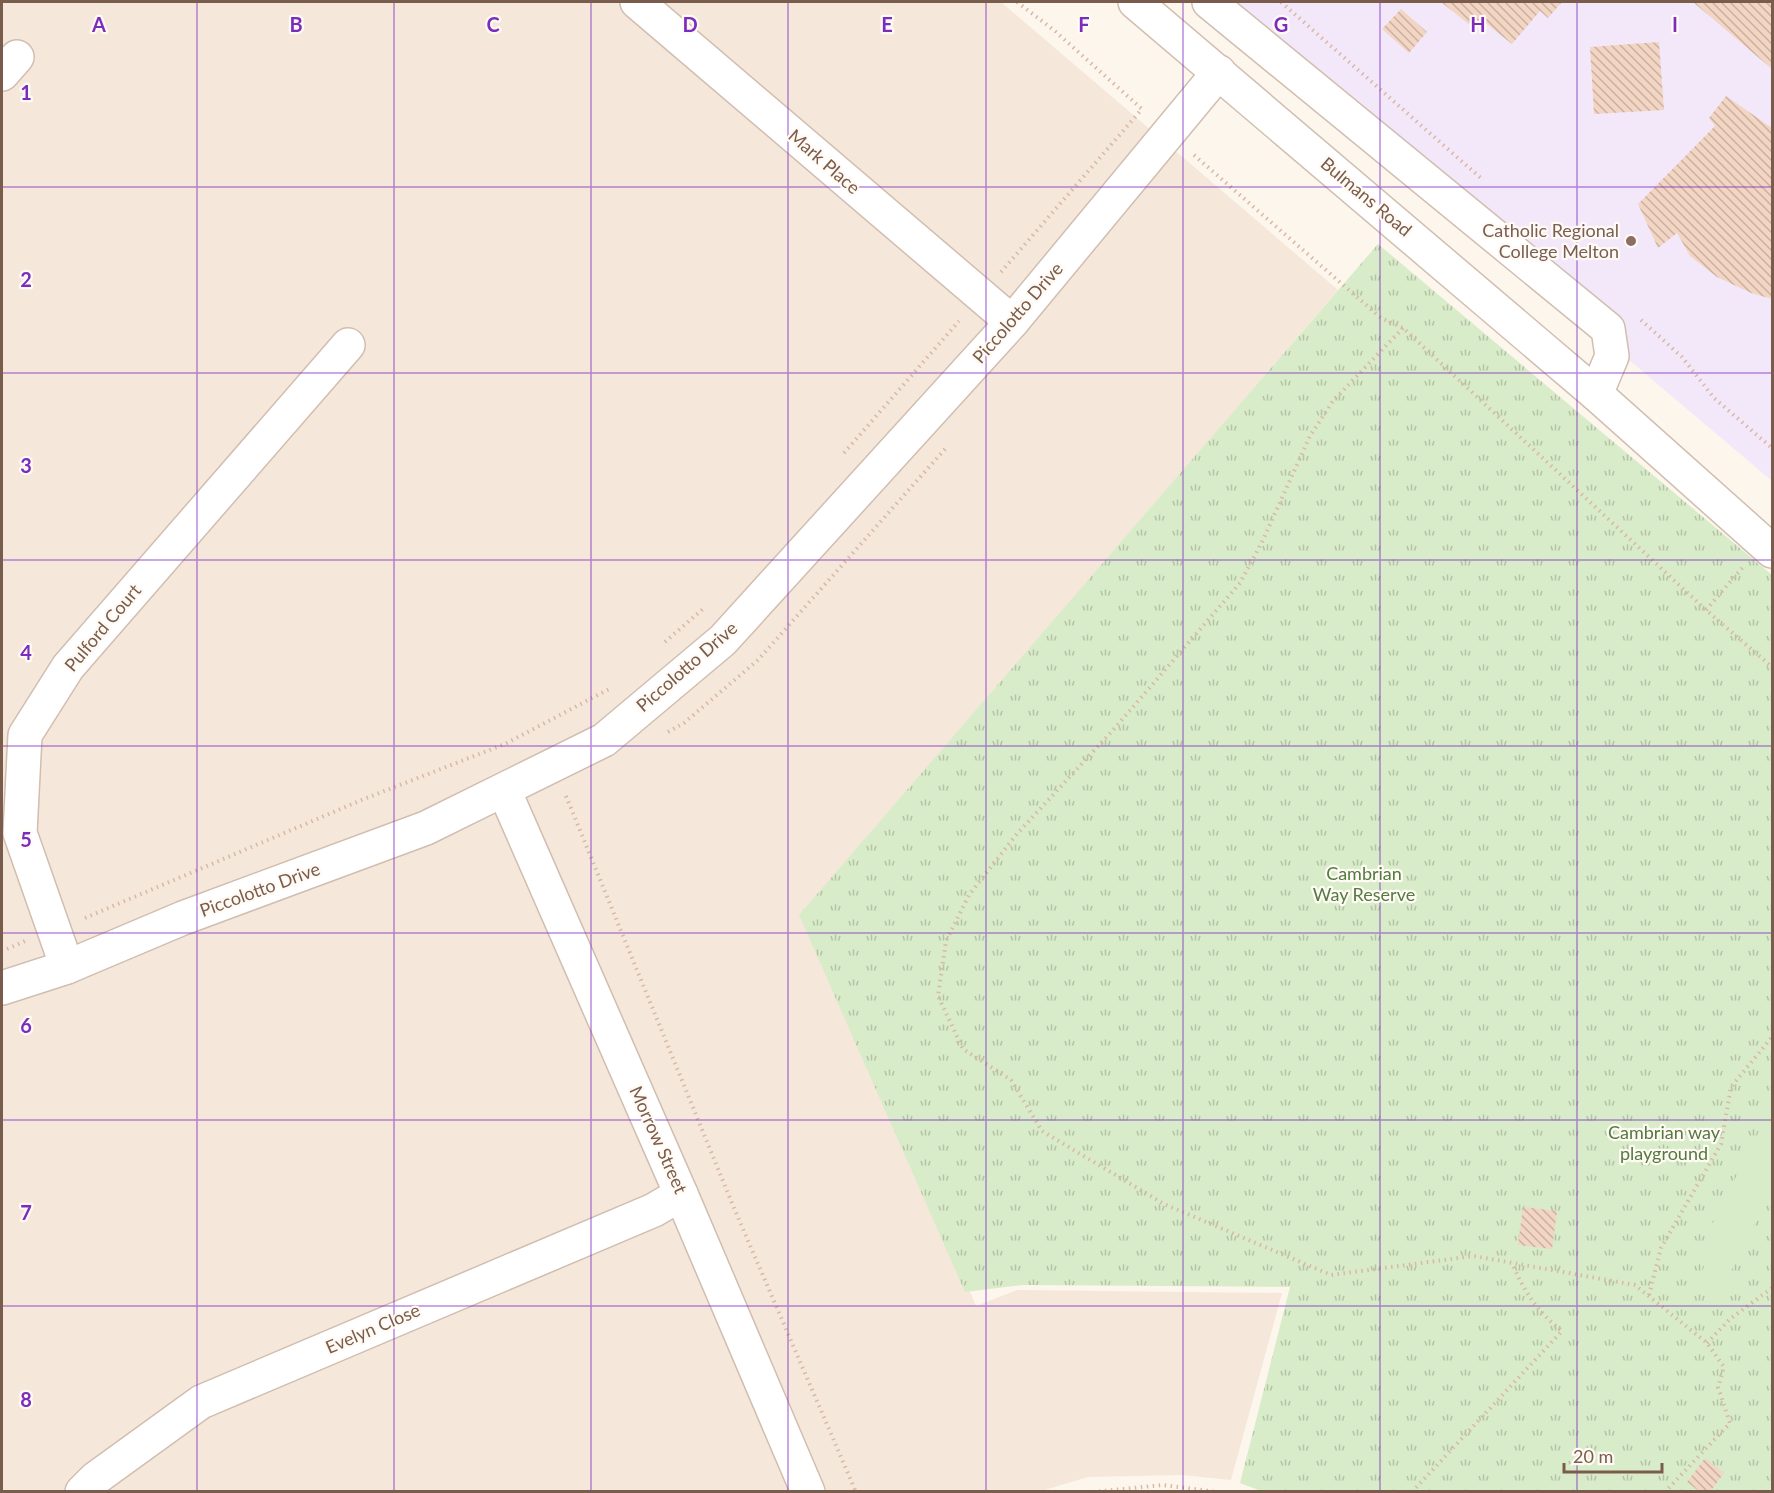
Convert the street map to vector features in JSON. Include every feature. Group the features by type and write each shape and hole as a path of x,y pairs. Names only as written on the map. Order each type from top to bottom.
{"street":[{"name":"Mark Place","path":"637,2 1012,322"},
{"name":"Bulmans Road","path":"1135,2 1596,394 1768,548"},
{"path":"1209,2 1608,329 1612,356 1596,394"},
{"name":"Piccolotto Drive","path":"2,988 67,967 183,918 426,828 604,740 723,640 1012,322 1219,72"},
{"name":"Pulford Court","path":"67,967 20,832 25,735 68,667 348,345"},
{"name":"Morrow Street","path":"504,790 808,1491"},
{"name":"Evelyn Close","path":"82,1491 96,1478 201,1402 654,1210 681,1194"}],"path":[{"path":"1017,2 1055,32 1381,318 1403,328 1706,609 1773,667"},
{"path":"840,458 1142,109"},
{"path":"1403,328 1333,401 1310,436 1262,542 1240,583 1114,729 1016,835 969,895 946,940 938,996 963,1049 1011,1080 1042,1131 1164,1204 1331,1275 1474,1256 1635,1285 1707,1343 1724,1367 1718,1387 1730,1423 1665,1491"},
{"path":"1706,609 1768,548"},
{"path":"663,644 705,607"},
{"path":"2,951 364,799 505,744 612,688 620,681"},
{"path":"565,793 734,1208 856,1491"},
{"path":"1648,1295 1661,1248 1721,1144 1731,1087 1773,1037"},
{"path":"1412,1491 1562,1331 1546,1319 1524,1292 1511,1262"},
{"path":"1707,1343 1730,1319 1773,1288"},
{"path":"1093,1491 1163,1485 1218,1491"}],"shaded area":[{"path":"2,2 1001,2 1338,290 809,906 976,1306 1017,1290 1282,1293 1231,1480 1182,1475 1088,1477 1038,1492 2,1492"},
{"name":"Catholic Regional College Melton","path":"1206,2 1772,2 1772,481"}],"green space":[{"name":"Cambrian Way Reserve","path":"1378,244 1772,575 1772,1491 1264,1492 1240,1483 1290,1287 1023,1285 965,1292 799,915"},
{"path":"1772,1105 1772,1189 1719,1295 1696,1283 1709,1257 1699,1251"}],"building":[{"path":"1441,2 1562,2 1548,18 1540,11 1512,44 1482,20 1475,29"},
{"path":"1693,2 1772,2 1772,69"},
{"path":"1401,9 1427,32 1409,53 1382,29"},
{"path":"1659,42 1664,110 1594,114 1590,47"},
{"path":"1726,96 1772,128 1772,299 1751,293 1717,277 1690,256 1677,233 1658,248 1638,204 1715,126 1709,118"},
{"path":"1523,1207 1557,1211 1552,1249 1518,1245"},
{"path":"1705,1458 1724,1473 1710,1492 1700,1492 1687,1482"}],"place":[{"name":"Catholic Regional College Melton","path":"1631,241"}],"park label":[{"name":"Cambrian way playground","path":"1664,1143"}]}
